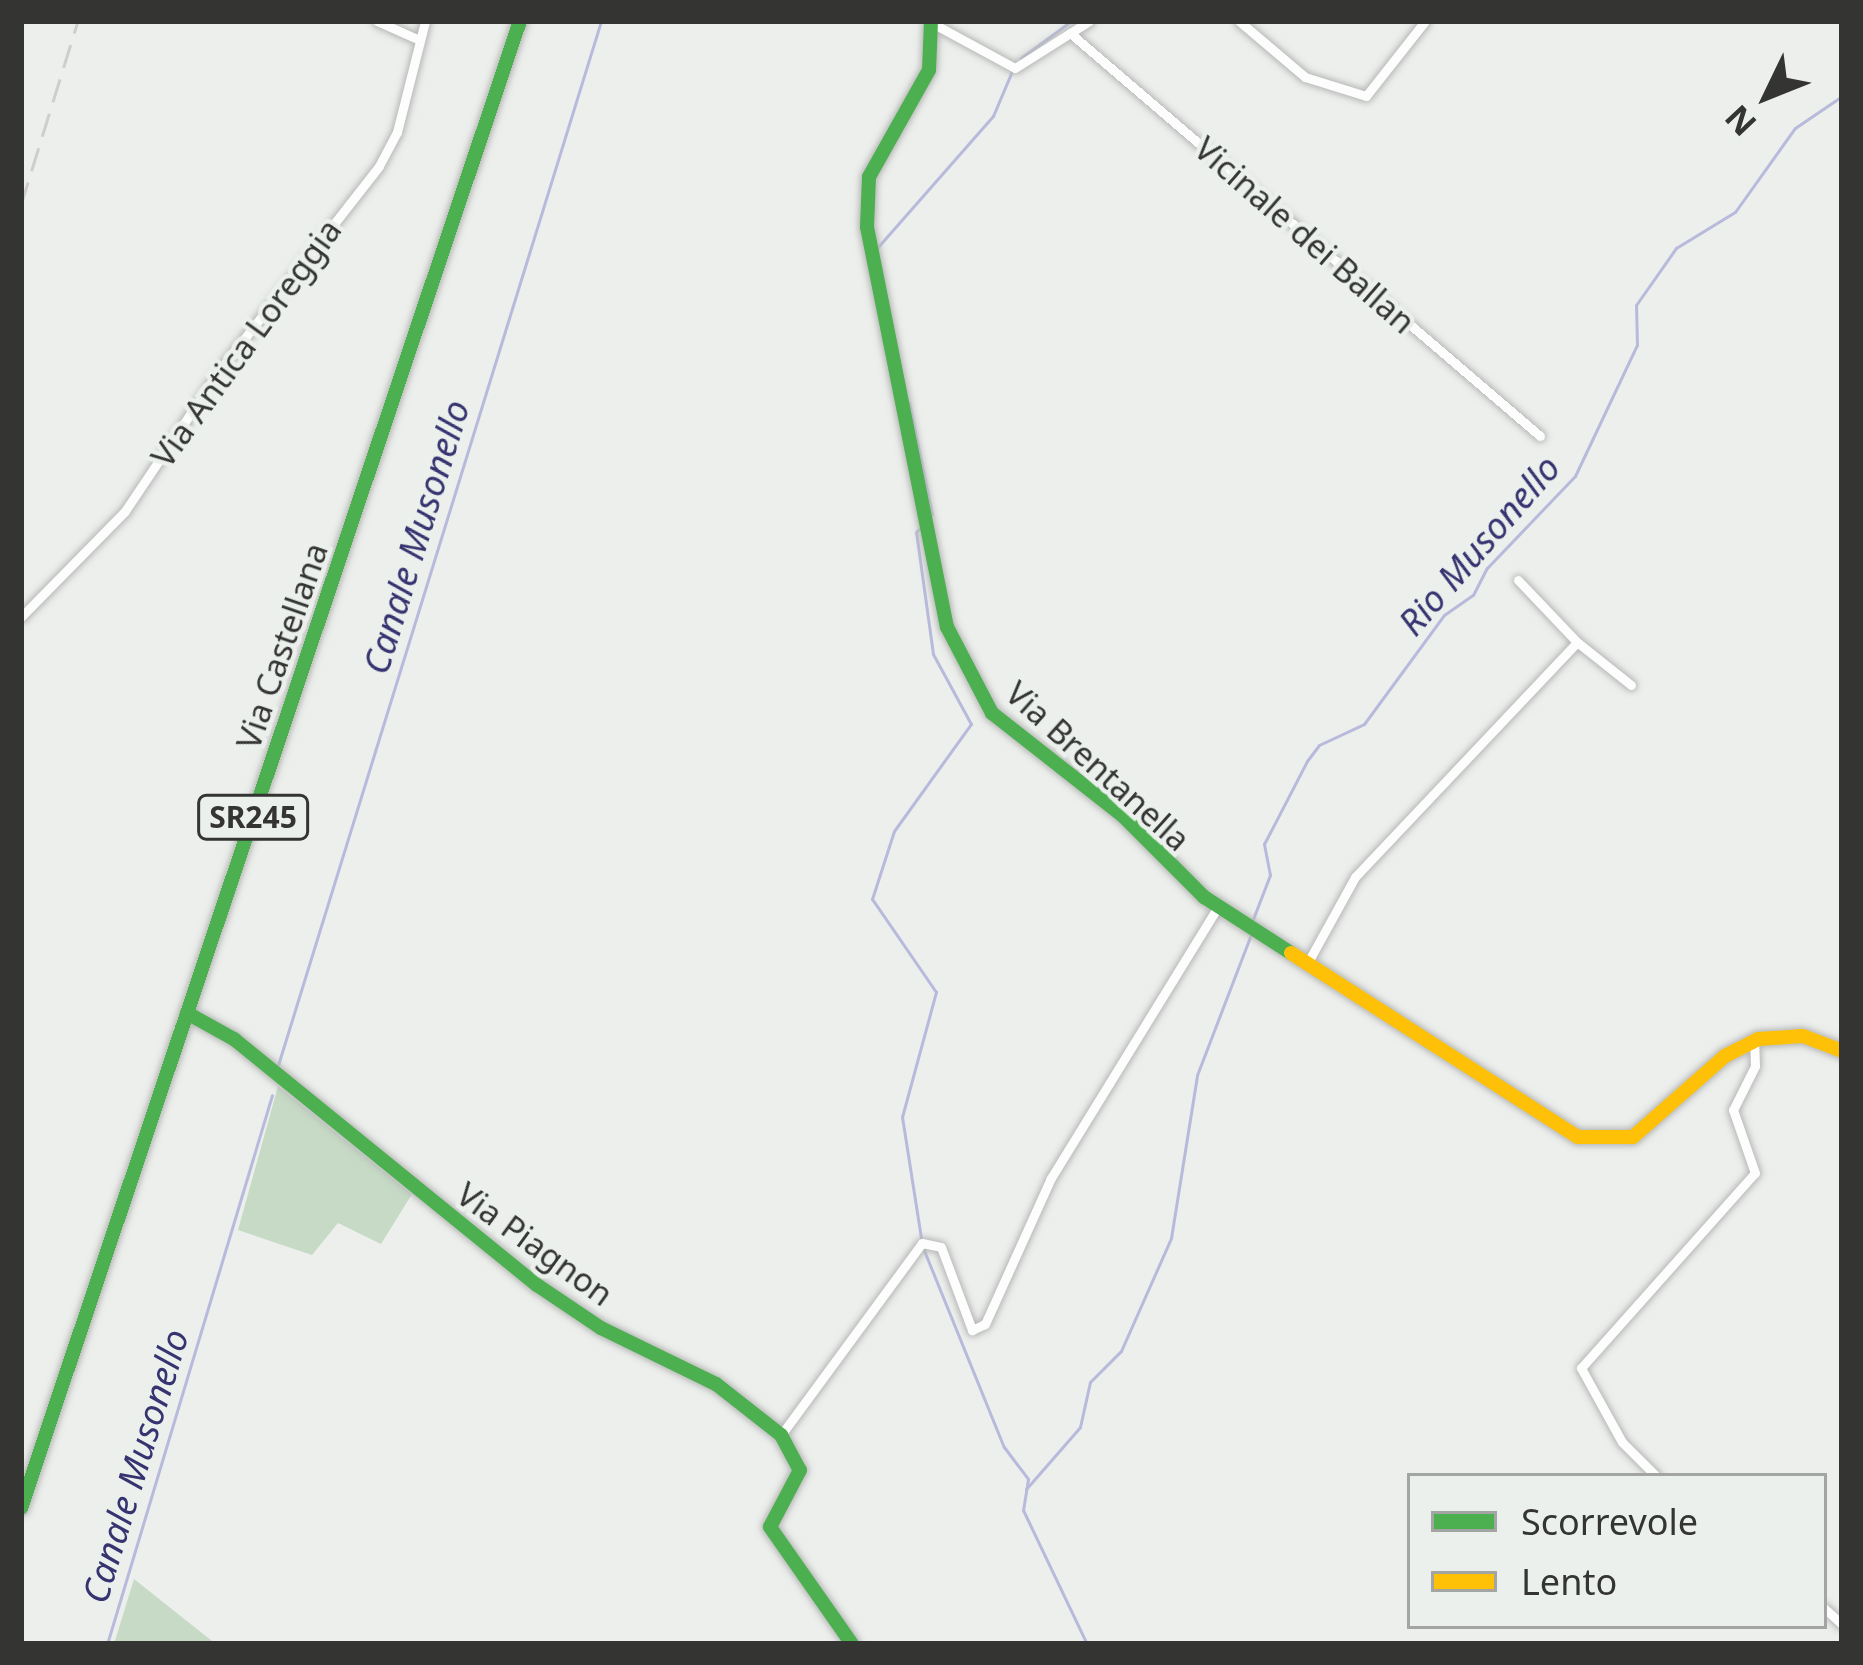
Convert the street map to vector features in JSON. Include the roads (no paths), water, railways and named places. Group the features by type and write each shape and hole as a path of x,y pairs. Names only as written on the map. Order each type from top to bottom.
{"street":[{"path":"377,21 415,38"},
{"name":"Via Antica Loreggia","path":"21,616 125,511 219,371 379,166 398,133 415,38 425,21"},
{"name":"Via Castellana","path":"24,1501 520,21"},
{"path":"932,22 1016,68 1089,21"},
{"path":"1239,21 1305,76 1366,96 1425,21"},
{"name":"Via Brentanella","path":"932,22 929,70 873,166 866,208 952,643 1002,724 1111,806 1218,907 1561,1128 1596,1142 1642,1132 1725,1056 1754,1040"},
{"name":"Vicinale dei Ballan","path":"1070,33 1540,436"},
{"path":"1518,580 1577,642 1631,686"},
{"path":"1307,964 1355,877 1577,642"},
{"path":"852,1644 770,1526 800,1470 781,1436 922,1243 941,1246 972,1330 985,1324 1051,1178 1218,907"},
{"name":"Via Piagnon","path":"187,1013 234,1039 537,1286 716,1384 781,1436"},
{"path":"1653,1473 1622,1442 1581,1368 1755,1173 1733,1110 1757,1059 1754,1040 1803,1036 1842,1051"}],"waterway":[{"name":"Canale Musonello","path":"278,1065 601,21"},
{"path":"1021,58 1071,21"},
{"path":"877,248 993,116 1012,71"},
{"name":"Rio Musonello","path":"1253,919 1270,875 1264,844 1307,761 1319,745 1364,724 1444,615 1473,595 1487,568 1575,476 1637,345 1636,305 1676,248 1735,212 1795,128 1842,96"},
{"path":"909,403 932,515"},
{"path":"921,1238 902,1117 936,992 872,899 894,831 971,724 933,654 916,532 922,526"},
{"name":"Rio Musonello","path":"1026,1489 1080,1427 1090,1382 1121,1351 1171,1238 1197,1075 1251,934"},
{"name":"Canale Musonello","path":"107,1644 272,1095"},
{"path":"923,1248 1004,1447 1028,1479 1023,1510 1087,1644"}],"railway":[{"path":"21,205 78,21"}]}
